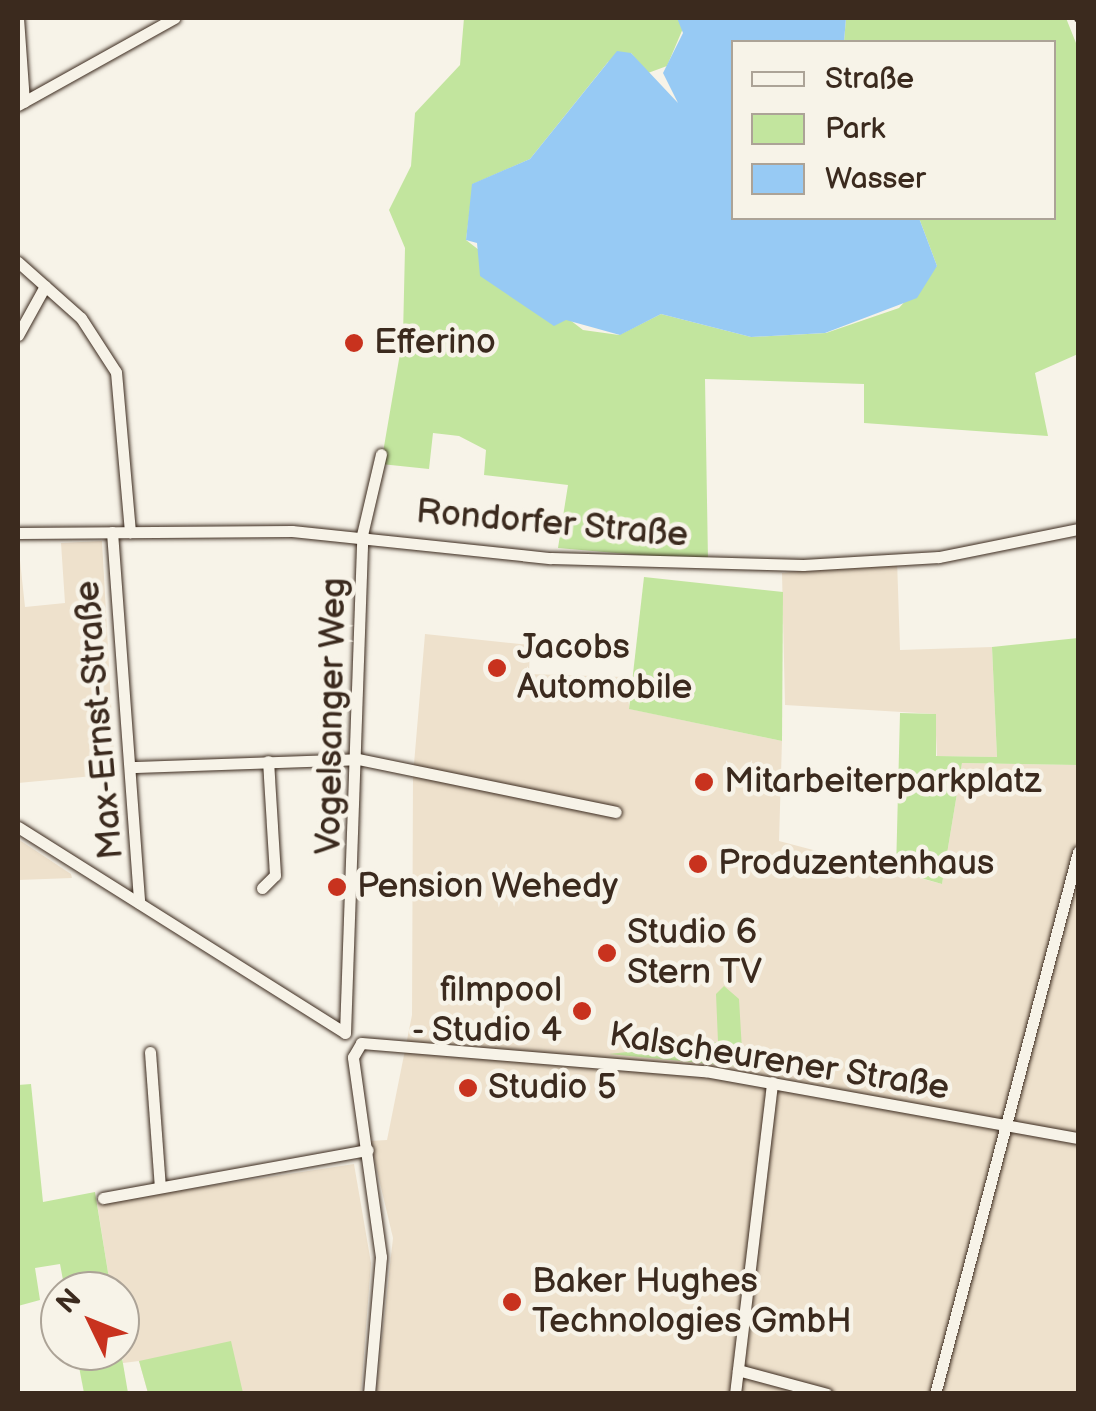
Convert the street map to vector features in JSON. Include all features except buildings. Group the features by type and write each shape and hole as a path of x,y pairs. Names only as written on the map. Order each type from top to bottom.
{"street":[{"path":"18,18 21,104 174,18"},
{"path":"18,262 96,336 116,372 130,532"},
{"path":"18,335 45,286"},
{"name":"Vogelsanger Weg","path":"139,903 340,1034 352,1018 362,535 381,454"},
{"name":"Rondorfer Straße","path":"18,533 362,535 551,558 802,566 943,556 1078,529"},
{"name":"Max-Ernst-Straße","path":"112,532 134,767 139,903"},
{"path":"134,767 358,758 616,812"},
{"path":"262,888 275,875 268,761"},
{"path":"18,826 139,903"},
{"path":"934,1394 1078,852"},
{"name":"Kalscheurener Straße","path":"368,1150 354,1051 373,1042 772,1082 1078,1138"},
{"path":"150,1052 160,1187"},
{"path":"734,1394 772,1082"},
{"path":"103,1198 368,1150 380,1257 369,1394"},
{"path":"738,1370 827,1394"}],"shaded area":[{"path":"102,541 115,774 18,783 18,542 25,607 65,603 61,543"},
{"path":"897,559 900,650 992,647 997,757 937,756 935,714 785,705 782,573"},
{"path":"425,634 530,645 529,674 623,677 630,709 782,741 779,841 942,884 962,763 1078,765 1078,1393 376,1393 393,1238 370,1141 387,1140 412,1015 413,776"},
{"path":"18,839 71,874 72,878 18,880"},
{"path":"354,1164 371,1263 361,1393 148,1393 140,1365 140,1271 108,1271 97,1203"}],"green space":[{"path":"464,18 677,18 684,26 667,66 648,73 631,53 608,62 530,159 473,184 466,240 583,330 619,335 661,314 751,337 826,333 899,308 937,266 920,220 1056,220 1056,40 844,40 846,18 1066,18 1078,48 1078,354 1035,373 1048,436 864,423 864,384 705,379 708,561 558,548 568,485 484,475 486,450 459,436 433,433 429,469 381,464 403,336 405,248 389,210 411,166 415,113 460,65"},
{"path":"644,577 783,592 782,741 629,709"},
{"path":"1078,638 1078,765 962,763 942,884 896,871 900,713 936,714 936,756 997,757 992,647"},
{"path":"724,986 739,999 743,1067 609,1054 718,1042 716,994"},
{"path":"31,1084 43,1202 95,1192 108,1271 61,1271 60,1264 35,1268 40,1300 18,1306 18,1085"},
{"path":"231,1341 243,1393 148,1393 140,1361"},
{"path":"80,1371 124,1371 128,1393 84,1393"}],"water":[{"path":"677,18 846,18 844,40 731,40 731,220 920,220 937,266 917,298 825,333 751,337 661,314 620,335 566,320 554,326 480,276 477,243 466,240 472,184 530,159 617,51 631,53 678,103 663,73 683,33"}],"place":[{"name":"Efferino","path":"354,343"},
{"name":"Jacobs Automobile","path":"497,668"},
{"name":"Mitarbeiterparkplatz","path":"704,782"},
{"name":"Produzentenhaus","path":"698,864"},
{"name":"Pension Wehedy","path":"337,887"},
{"name":"Studio 6 Stern TV","path":"607,953"},
{"name":"filmpool - Studio 4","path":"582,1011"},
{"name":"Studio 5","path":"468,1088"},
{"name":"Baker Hughes Technologies GmbH","path":"512,1302"}]}
